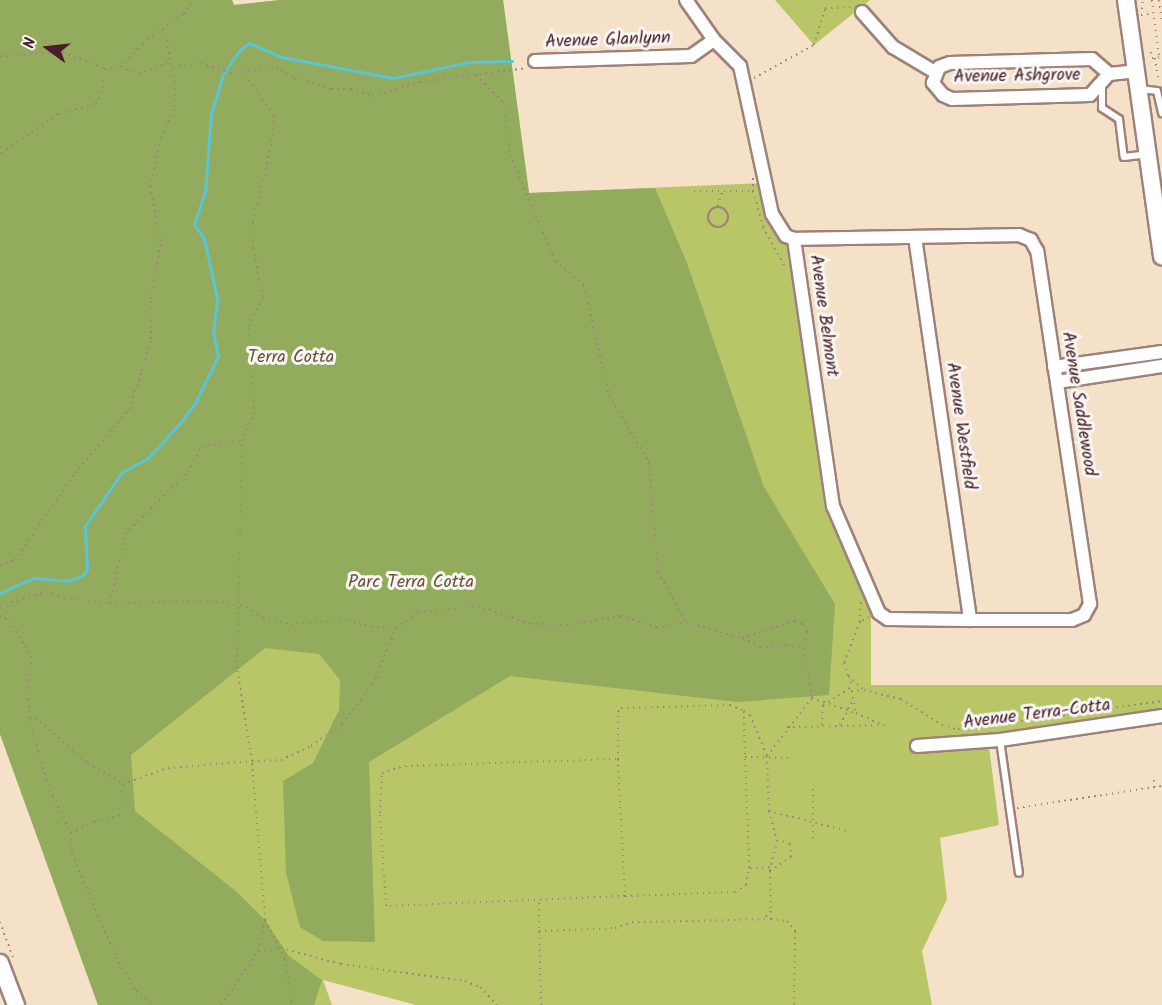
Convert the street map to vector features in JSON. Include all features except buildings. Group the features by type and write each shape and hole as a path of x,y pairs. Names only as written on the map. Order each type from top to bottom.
{"street":[{"name":"Avenue Belmont","path":"686,0 714,40 740,66 772,214 786,236 794,239 834,506 872,600 888,619"},
{"path":"1126,0 1162,251"},
{"name":"Avenue Ashgrove","path":"862,12 893,47 935,72"},
{"name":"Avenue Glanlynn","path":"535,61 691,56 714,40"},
{"name":"Avenue Ashgrove","path":"935,72 950,63 1092,59 1106,78"},
{"name":"Avenue Ashgrove","path":"935,72 935,89 952,99 1090,95 1106,78 1136,71"},
{"name":"Avenue Saddlewood","path":"794,239 1019,235 1031,240 1037,251 1090,604 1083,615 1072,620 888,619"},
{"name":"Avenue Westfield","path":"915,237 970,620"},
{"path":"1054,367 1162,352"},
{"path":"1057,382 1162,366"},
{"name":"Avenue Terra-Cotta","path":"917,746 999,741 1162,716"},
{"path":"0,963 16,1005"}],"lane":[{"path":"1106,78 1102,108 1119,119 1124,158 1147,154"},
{"path":"1138,89 1157,91 1162,113"},
{"path":"999,741 1019,873"}],"path":[{"path":"121,67 143,43 164,29 195,0"},
{"path":"1152,0 1159,57 1158,82"},
{"path":"1159,0 1162,22"},
{"path":"745,83 814,45 825,8 857,7 862,12"},
{"path":"1141,15 1153,13"},
{"path":"0,565 15,560 75,473 129,409 151,339 151,299 161,241 150,187 161,138 175,107 173,67 164,29"},
{"path":"0,56 63,52 105,69 121,67 140,74 171,62"},
{"path":"1151,52 1159,57"},
{"path":"173,67 201,63 218,66 230,73 276,67 296,78 331,89 373,96 420,82 530,67 535,61"},
{"path":"0,154 58,114 96,104 104,88 105,69"},
{"path":"221,1005 258,951 265,920 252,761 237,668 242,441 254,414 248,326 263,297 253,249 253,222 272,141 274,115 243,72"},
{"path":"476,75 504,103 510,155 555,261 584,285 609,396 649,462 658,572 686,622"},
{"path":"0,147 7,149"},
{"path":"694,191 753,191"},
{"path":"718,206 728,215 726,224 718,227 710,223 708,214 718,206 722,191"},
{"path":"110,603 125,534 188,472 202,446 242,441"},
{"path":"0,606 46,592 64,598 110,603 144,600 238,604 263,618 291,624 348,620 371,627 396,628"},
{"path":"5,619 9,602"},
{"path":"123,784 168,768 281,760 311,746 342,724 373,684 396,628 418,612 478,606 530,624 591,623 621,616 657,628 686,622 742,638 760,647 787,645 804,648"},
{"path":"0,616 5,619 31,656 30,718 50,790 71,833 72,854 116,957 136,991 153,1005"},
{"path":"864,690 852,679 844,663 860,621 872,616"},
{"path":"742,638 795,621 804,625 807,632 804,648 812,698 823,705 856,713 884,725 787,727"},
{"path":"852,679 850,690 856,713"},
{"path":"823,705 850,690 864,690 901,699 942,725 958,729 1162,701"},
{"path":"767,756 787,727 812,698"},
{"path":"840,725 852,701"},
{"path":"624,896 618,712 621,708 730,705 750,715 767,756 769,812 777,840 771,869 771,911 764,919"},
{"path":"822,725 823,705"},
{"path":"618,759 405,766 382,773 380,813 386,906 539,903 624,896 735,892 746,885 749,868 744,711"},
{"path":"30,718 88,763 123,784"},
{"path":"745,757 788,758"},
{"path":"1154,780 1155,787"},
{"path":"71,833 95,821 119,816 123,784"},
{"path":"1017,808 1162,786"},
{"path":"813,789 813,843"},
{"path":"1101,789 1102,796"},
{"path":"1065,794 1066,801"},
{"path":"1035,798 1036,805"},
{"path":"769,812 848,831"},
{"path":"749,868 771,869 791,857 790,843 777,840"},
{"path":"539,903 541,1005"},
{"path":"539,931 615,928 632,922 764,919 787,921 795,931 794,1005"},
{"path":"265,920 281,948 292,1005"},
{"path":"258,951 281,948 340,964 465,981 480,987 498,1005"}],"green space":[{"name":"Terra Cotta","path":"0,0 232,0 234,5 281,0 503,0 529,193 765,183 772,214 794,239 833,506 871,600 871,685 1162,685 1162,711 988,739 999,825 940,838 947,899 922,951 932,1005 416,1005 323,980 332,1005 98,1005 0,734"},
{"name":"Terra Cotta","path":"0,0 232,0 234,5 281,0 503,0 529,193 655,188 687,263 764,487 835,604 829,695 737,702 510,676 369,762 375,942 323,941 300,927 286,873 283,781 313,763 339,710 340,680 319,654 265,648 131,755 135,811 237,892 265,920 289,956 322,980 314,1005 98,1005 0,734"},
{"path":"775,0 870,0 814,45"}],"waterway":[{"path":"0,593 34,578 67,581 82,576 87,569 85,526 122,472 148,458 181,422 195,403 218,356 213,333 217,298 204,238 194,224 205,192 211,114 223,74 240,50 249,43 282,57 393,78 469,62 512,61"}],"park label":[{"name":"Parc Terra Cotta","path":"411,583"}]}
